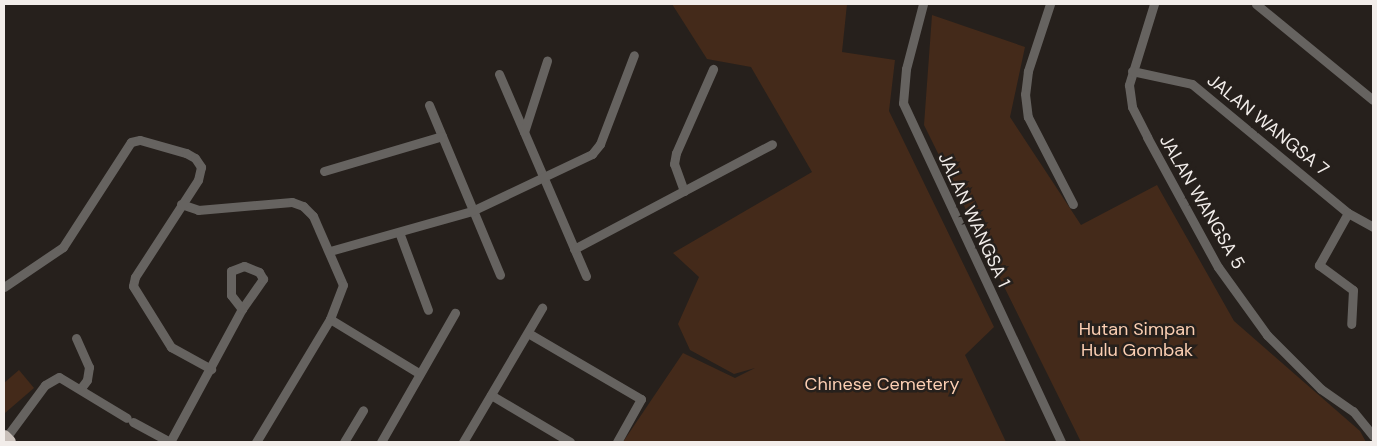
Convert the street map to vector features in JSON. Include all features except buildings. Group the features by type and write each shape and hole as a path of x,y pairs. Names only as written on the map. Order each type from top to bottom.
{"street":[{"name":"JALAN WANGSA 1","path":"923,4 906,69 903,103 1061,442"},
{"path":"1050,4 1028,71 1026,102 1028,117 1073,204"},
{"name":"JALAN WANGSA 5","path":"1154,4 1129,85 1132,107 1180,202 1218,267 1267,335 1321,389 1353,410 1373,436"},
{"path":"1256,4 1373,100"},
{"path":"330,251 472,211 544,179 592,154 600,144 634,55"},
{"path":"524,132 547,61"},
{"path":"684,190 674,164 676,153 713,69"},
{"name":"JALAN WANGSA 7","path":"1132,71 1192,84 1348,213 1373,227"},
{"path":"499,74 586,276"},
{"path":"429,105 500,275"},
{"path":"324,171 442,136"},
{"path":"4,287 63,247 131,142 140,140 195,158 201,167 198,180 135,277 133,286 171,346 211,369"},
{"path":"574,249 772,144"},
{"path":"181,204 198,210 292,202 303,206 313,216 330,251 343,285 330,320 256,442"},
{"path":"1348,213 1319,264 1353,290 1351,324"},
{"path":"399,232 428,310"},
{"path":"6,439 51,379 59,377 81,388 130,420 170,442 242,309 263,279 259,272 244,266 231,271 231,295 242,309"},
{"path":"463,442 542,308"},
{"path":"381,442 455,313"},
{"path":"330,320 420,374"},
{"path":"528,333 641,399 617,442"},
{"path":"76,338 89,367 87,380 81,388"},
{"path":"491,395 570,442"},
{"path":"344,442 363,410"}],"green space":[{"name":"Chinese Cemetery","path":"672,4 847,4 842,52 895,60 889,111 994,327 965,355 1006,442 623,442 683,353 735,378 755,368 734,374 690,350 678,324 699,277 673,253 812,172 751,67 707,59"},
{"name":"Hutan Simpan Hulu Gombak","path":"932,15 1025,47 1010,117 1081,225 1157,185 1234,321 1360,431 1366,442 1081,442 924,125"},
{"path":"19,370 34,388 5,413 4,383"}]}
